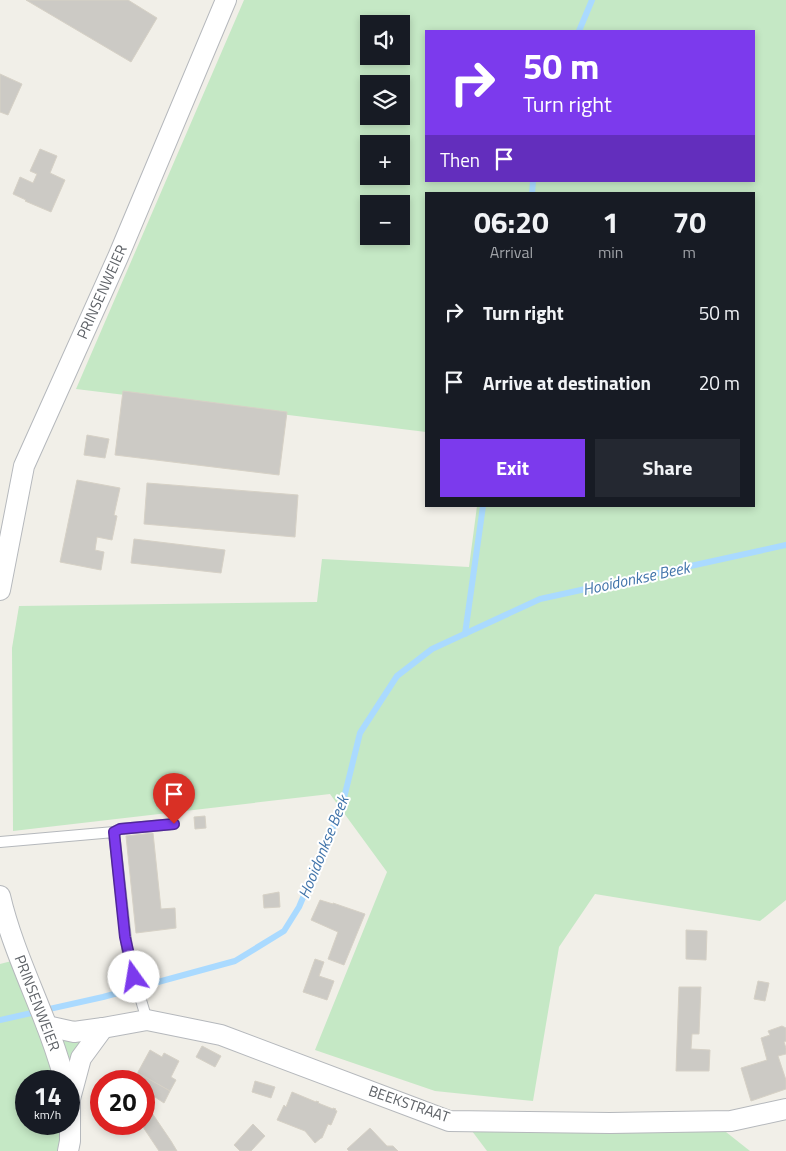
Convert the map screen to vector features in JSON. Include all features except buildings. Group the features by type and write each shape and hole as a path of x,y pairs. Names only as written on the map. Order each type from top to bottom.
{"street":[{"name":"PRINSENWEIER","path":"0,590 24,466 118,256 226,0"},
{"name":"PRINSENWEIER","path":"0,896 5,917 21,963 46,1023 61,1070"},
{"name":"BEEKSTRAAT","path":"46,1023 74,1032 147,1020 221,1035 449,1121 731,1121 786,1109"},
{"path":"76,1070 80,1058 103,1028"},
{"path":"68,1151 70,1135"}],"lane":[{"path":"0,842 114,832 120,829 174,824"},
{"path":"114,832 125,937 134,977 147,1020"}],"green space":[{"path":"244,0 786,0 786,900 760,921 595,894 559,947 533,1101 435,1091 315,1050 387,872 330,794 13,831 12,648 19,606 317,602 322,559 469,567 477,507 755,507 755,192 425,192 425,432 76,389"},
{"path":"23,958 64,1070 15,1070 15,1135 69,1135 68,1151 0,1151 0,964"},
{"path":"57,1036 91,1037 75,1070 68,1070"},
{"path":"472,1131 726,1132 750,1151 487,1151"}],"waterway":[{"path":"579,30 592,0"},
{"path":"532,192 533,182"},
{"path":"465,634 483,507"},
{"name":"Hooidonkse Beek","path":"0,1020 103,997 235,961 284,931 299,907 342,806 360,733 397,676 432,649 540,599 786,545"}],"route":[{"path":"134,977 125,937 114,832 120,829 174,824"}]}
